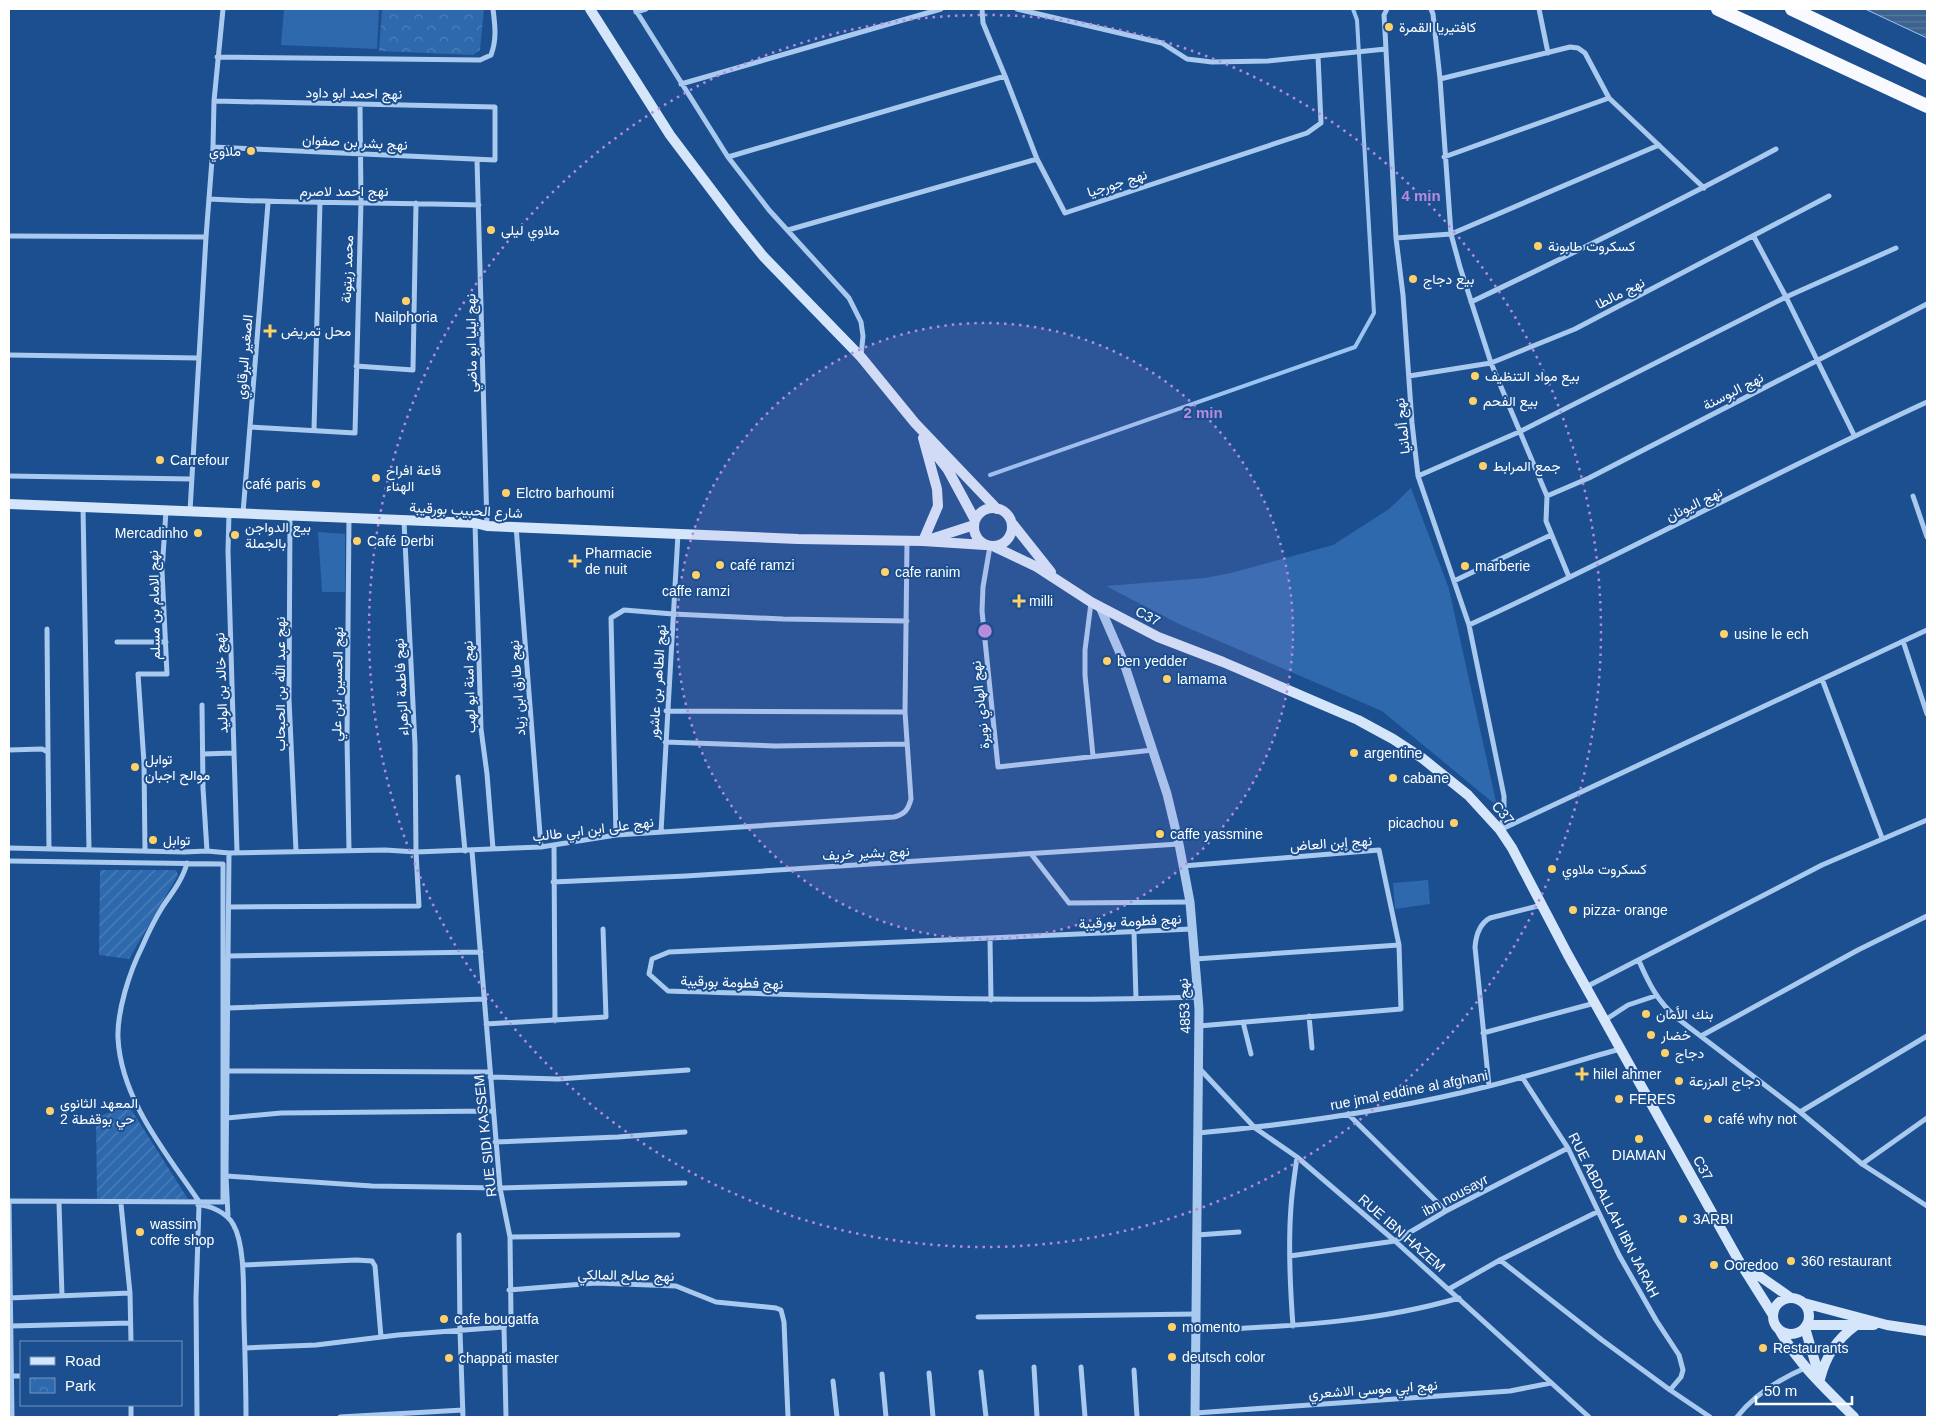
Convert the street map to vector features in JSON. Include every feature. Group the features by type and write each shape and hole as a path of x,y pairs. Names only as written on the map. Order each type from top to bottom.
{"highway":[{"path":"1718,9 1927,106"},
{"path":"1792,9 1927,73"}],"main road":[{"path":"590,9 670,136 704,183 763,256 861,357 915,424 997,509 1007,514 1012,523 1057,579"},
{"path":"915,424 923,438 948,470 975,522"},
{"path":"923,438 937,490 938,506 923,541"},
{"name":"شارع الحبيب بورقيبة","path":"9,504 476,523 487,526 798,539 923,541"},
{"path":"997,509 987,509 978,515 975,522 975,534 990,546 1037,567 1057,579"},
{"path":"923,541 975,522"},
{"path":"923,541 990,546 1000,545 1009,539 1012,523"},
{"name":"C37","path":"1057,579 1091,602 1158,637 1322,704 1394,739 1422,758 1468,795 1500,830 1524,867 1594,1003 1739,1261 1773,1315"},
{"path":"1739,1261 1791,1298 1804,1303 1887,1325 1927,1331"},
{"path":"1791,1298 1779,1303 1773,1315 1774,1322 1787,1344 1805,1368 1822,1382 1854,1417"},
{"path":"1804,1303 1809,1314 1806,1327 1822,1382"},
{"path":"1780,1331 1794,1334 1806,1327 1887,1325"},
{"path":"1822,1382 1824,1366 1836,1343 1855,1326"}],"street":[{"path":"190,511 198,358 213,148 214,101 217,57 224,9"},
{"path":"217,57 480,60 491,55 494,48 496,38 493,9"},
{"path":"646,9 635,10 728,157 770,210 849,298 861,322 864,336 861,357"},
{"path":"681,84 941,9"},
{"name":"نهج جورجيا","path":"982,9 983,23 1037,159 1065,213 1307,133 1321,123 1318,56"},
{"path":"1017,9 1162,43 1187,58 1212,62 1238,62 1386,49"},
{"name":"نهج ألمانيا","path":"1386,9 1384,15 1396,238 1403,295 1418,476 1469,624 1504,796 1504,815 1500,830"},
{"path":"1431,9 1440,79 1444,157 1451,234 1491,363 1548,496 1546,521 1570,577"},
{"path":"1539,9 1548,53"},
{"path":"1440,79 1570,48 1578,48 1585,53 1590,61 1609,98 1704,188"},
{"path":"728,157 1005,76"},
{"path":"1444,157 1609,98"},
{"name":"نهج احمد ابو داود","path":"214,101 495,107 495,160"},
{"name":"محمد زيتونة","path":"314,430 355,433 361,202 360,105"},
{"path":"1396,238 1451,234 1659,145"},
{"name":"نهج بشر بن صفوان","path":"213,148 495,160"},
{"path":"1471,302 1546,267 1704,188 1776,149"},
{"path":"788,230 1037,159"},
{"name":"نهج ايليا ابو ماضي","path":"477,160 487,526"},
{"name":"نهج مالطا","path":"1409,376 1491,363 1575,329 1754,237 1829,196"},
{"name":"نهج احمد لاصرم","path":"209,199 268,202 479,205"},
{"name":"الصغير البرقاوي","path":"243,513 268,202"},
{"path":"250,427 314,430 320,202"},
{"path":"356,366 413,370 416,203"},
{"path":"9,236 206,237"},
{"path":"1754,237 1786,297 1854,435"},
{"path":"1418,476 1519,432 1786,297 1896,248"},
{"name":"نهج البوسنة","path":"1548,496 1589,478 1927,304"},
{"path":"9,355 198,358"},
{"name":"نهج اليونان","path":"1469,624 1707,510 1854,435 1927,402"},
{"path":"9,476 191,479"},
{"path":"1913,496 1927,537"},
{"path":"83,507 89,850"},
{"name":"نهج الامام بن مسلم","path":"145,851 144,763 138,674 167,674 162,571 166,511"},
{"name":"نهج خالد بن الوليد","path":"229,513 228,552 236,852"},
{"name":"نهج عبد الله بن الحبحاب","path":"290,516 289,699 296,851"},
{"name":"نهج الحسين ابن علي","path":"349,518 347,738 349,850"},
{"name":"نهج فاطمة الزهراء","path":"229,907 418,906 415,745 404,521"},
{"name":"نهج امنة ابو لهب","path":"476,523 481,729 493,849"},
{"name":"نهج طارق ابن زياد","path":"516,526 541,847"},
{"name":"نهج الطاهر بن عاشور","path":"661,832 666,711 678,534"},
{"path":"1454,581 1551,535"},
{"name":"نهج على ابن ابي طالب","path":"9,848 145,851 206,850 229,853 349,850 416,852 472,850 541,847 616,835 894,817 901,815 906,812 911,799 905,712 907,541"},
{"name":"نهج الهادي نويرة","path":"990,546 983,587 982,610 998,767 1153,750"},
{"path":"1091,602 1085,650 1085,675 1093,756"},
{"name":"نهج 4853","path":"1100,607 1123,660 1153,750 1179,844 1190,902 1199,1026 1195,1415"},
{"path":"616,835 611,618 624,610 784,619 907,621"},
{"path":"47,629 49,849"},
{"path":"1500,830 1927,630"},
{"path":"1903,641 1927,714"},
{"path":"117,642 166,642"},
{"path":"1822,679 1882,838"},
{"path":"202,705 206,850"},
{"path":"666,711 905,712"},
{"path":"665,742 775,746 907,744"},
{"path":"9,750 42,749 48,752"},
{"path":"203,754 234,753"},
{"path":"458,777 465,850"},
{"path":"1586,988 1788,882 1882,838 1927,820"},
{"path":"554,844 555,1020"},
{"name":"نهج بشير خريف","path":"553,882 1032,855 1179,844"},
{"name":"RUE SIDI KASSEM","path":"472,850 495,1142 500,1188 510,1238 509,1290 511,1317 504,1327 506,1417"},
{"name":"نهج إبن العاض","path":"1183,866 1380,850 1399,946 1401,1009 1309,1016"},
{"path":"229,853 226,1176 228,1216 234,1225 238,1237 243,1264 246,1417"},
{"path":"1032,855 1068,903 1190,902"},
{"path":"9,861 223,864 222,1202 200,1204 9,1202"},
{"path":"187,863 183,875 162,909 133,966 119,1021 118,1037 123,1068 129,1086 143,1115 200,1204 196,1298 197,1417"},
{"path":"1489,1086 1475,947 1480,928 1490,918 1542,905"},
{"path":"1701,1036 1858,950 1927,916"},
{"path":"486,1024 606,1017 603,929"},
{"name":"نهج فطومة بورقيبة","path":"1192,929 669,952 652,959 649,974 668,991 991,1000 1198,997"},
{"path":"1134,932 1136,999"},
{"path":"990,938 991,1000"},
{"path":"1195,959 1399,946"},
{"path":"228,956 480,952"},
{"path":"1639,961 1655,996 1664,1007 1800,1112 1862,1164 1927,1206"},
{"path":"1604,1020 1628,1005 1655,996"},
{"path":"228,1008 485,999"},
{"path":"1484,1033 1594,1003"},
{"path":"1199,1026 1309,1016 1312,1048"},
{"path":"1243,1022 1250,1054"},
{"path":"1800,1112 1927,1036"},
{"name":"rue jmal eddine al afghani","path":"1198,1133 1255,1128 1381,1109 1489,1086 1620,1049"},
{"name":"RUE IBN HAZEM","path":"1199,1068 1255,1128 1297,1157 1395,1241 1590,1417"},
{"path":"227,1071 490,1074 558,1079 688,1070"},
{"name":"RUE ABDALLAH IBN JARAH","path":"1522,1077 1568,1148 1597,1212 1642,1296 1679,1355 1683,1370 1681,1377 1670,1390"},
{"path":"227,1118 281,1113 492,1111"},
{"path":"1348,1114 1446,1211"},
{"path":"1862,1164 1927,1118"},
{"path":"495,1142 685,1132"},
{"name":"ibn nousayr","path":"1290,1256 1395,1241 1446,1211 1568,1148"},
{"path":"1293,1326 1290,1256 1291,1205 1297,1157"},
{"path":"226,1176 372,1186 500,1188 685,1183"},
{"path":"9,1202 200,1204 228,1216"},
{"path":"9,1202 10,1354 12,1376 10,1400 12,1417"},
{"path":"59,1203 62,1296"},
{"path":"121,1204 130,1292 131,1341"},
{"path":"1449,1289 1500,1260 1597,1212"},
{"path":"1198,1235 1239,1232"},
{"path":"459,1235 460,1331 464,1417"},
{"path":"510,1238 678,1235"},
{"path":"1500,1260 1602,1340 1710,1417"},
{"path":"243,1264 372,1261 375,1266 380,1337"},
{"name":"نهج صالح المالكي","path":"509,1290 596,1283 676,1286 716,1302 781,1310 784,1322 788,1417"},
{"path":"10,1298 130,1292"},
{"path":"1197,1331 1293,1326 1395,1314 1459,1298"},
{"path":"978,1316 1197,1314"},
{"path":"11,1326 130,1323"},
{"path":"245,1348 316,1345 380,1337 504,1327"},
{"path":"1034,1367 1037,1417"},
{"path":"1081,1367 1086,1417"},
{"path":"1737,1417 1765,1391 1789,1375 1805,1368"},
{"path":"1134,1370 1137,1417"},
{"path":"981,1372 986,1417"},
{"path":"929,1373 933,1417"},
{"path":"882,1374 886,1417"},
{"path":"12,1376 20,1376"},
{"path":"833,1381 837,1417"},
{"name":"نهج ابي موسى الاشعري","path":"1195,1415 1510,1392 1551,1383"},
{"path":"340,1417 463,1410"},
{"path":"782,1417 788,1417"}],"green space":[{"path":"284,9 379,9 377,49 281,45"},
{"path":"382,9 484,9 480,50 473,55 379,51"},
{"path":"1411,488 1449,589 1497,806 1382,711 1179,624 1106,586 1205,578 1231,573 1333,545 1389,509"},
{"path":"318,532 345,534 345,592 322,592"},
{"path":"100,870 176,870 178,875 129,959 99,955"},
{"path":"1428,880 1430,904 1395,909 1393,883"},
{"path":"129,1106 188,1199 97,1200 96,1117"}],"shaded area":[{"path":"1865,9 1927,9 1927,38"}],"waterway":[{"path":"990,475 1355,347 1374,313 1357,20 1353,9"}],"place":[{"name":"كافتيريا القمرة","path":"1389,27"},
{"name":"ملاوي","path":"251,151"},
{"name":"ملاوي ليلى","path":"491,230"},
{"name":"كسكروت طابونة","path":"1538,246"},
{"name":"بيع دجاج","path":"1413,279"},
{"name":"Nailphoria","path":"406,301"},
{"name":"محل تمريض","path":"270,331"},
{"name":"بيع مواد التنظيف","path":"1475,376"},
{"name":"بيع الفحم","path":"1473,401"},
{"name":"Carrefour","path":"160,460"},
{"name":"جمع المرابط","path":"1483,466"},
{"name":"قاعة افراح الهناء","path":"376,478"},
{"name":"café paris","path":"316,484"},
{"name":"Elctro barhoumi","path":"506,493"},
{"name":"Mercadinho","path":"198,533"},
{"name":"بيع الدواجن بالجملة","path":"235,535"},
{"name":"Café Derbi","path":"357,541"},
{"name":"Pharmacie de nuit","path":"575,561"},
{"name":"café ramzi","path":"720,565"},
{"name":"marberie","path":"1465,566"},
{"name":"cafe ranim","path":"885,572"},
{"name":"caffe ramzi","path":"696,575"},
{"name":"milli","path":"1019,601"},
{"name":"usine le ech","path":"1724,634"},
{"name":"ben yedder","path":"1107,661"},
{"name":"lamama","path":"1167,679"},
{"name":"argentine","path":"1354,753"},
{"name":"توابل موالح اجبان","path":"135,767"},
{"name":"cabane","path":"1393,778"},
{"name":"picachou","path":"1454,823"},
{"name":"caffe yassmine","path":"1160,834"},
{"name":"توابل","path":"153,840"},
{"name":"كسكروت ملاوي","path":"1552,869"},
{"name":"pizza- orange","path":"1573,910"},
{"name":"بنك الأمان","path":"1646,1014"},
{"name":"خضار","path":"1651,1035"},
{"name":"دجاج","path":"1665,1053"},
{"name":"hilel ahmer","path":"1582,1074"},
{"name":"دجاج المزرعة","path":"1679,1081"},
{"name":"FERES","path":"1619,1099"},
{"name":"المعهد الثانوي حي بوقفطة 2","path":"50,1111"},
{"name":"café why not","path":"1708,1119"},
{"name":"DIAMAN","path":"1639,1139"},
{"name":"3ARBI","path":"1683,1219"},
{"name":"wassim coffe shop","path":"140,1232"},
{"name":"360 restaurant","path":"1791,1261"},
{"name":"Ooredoo","path":"1714,1265"},
{"name":"cafe bougatfa","path":"444,1319"},
{"name":"momento","path":"1172,1327"},
{"name":"Restaurants","path":"1763,1348"},
{"name":"deutsch color","path":"1172,1357"},
{"name":"chappati master","path":"449,1358"}]}
